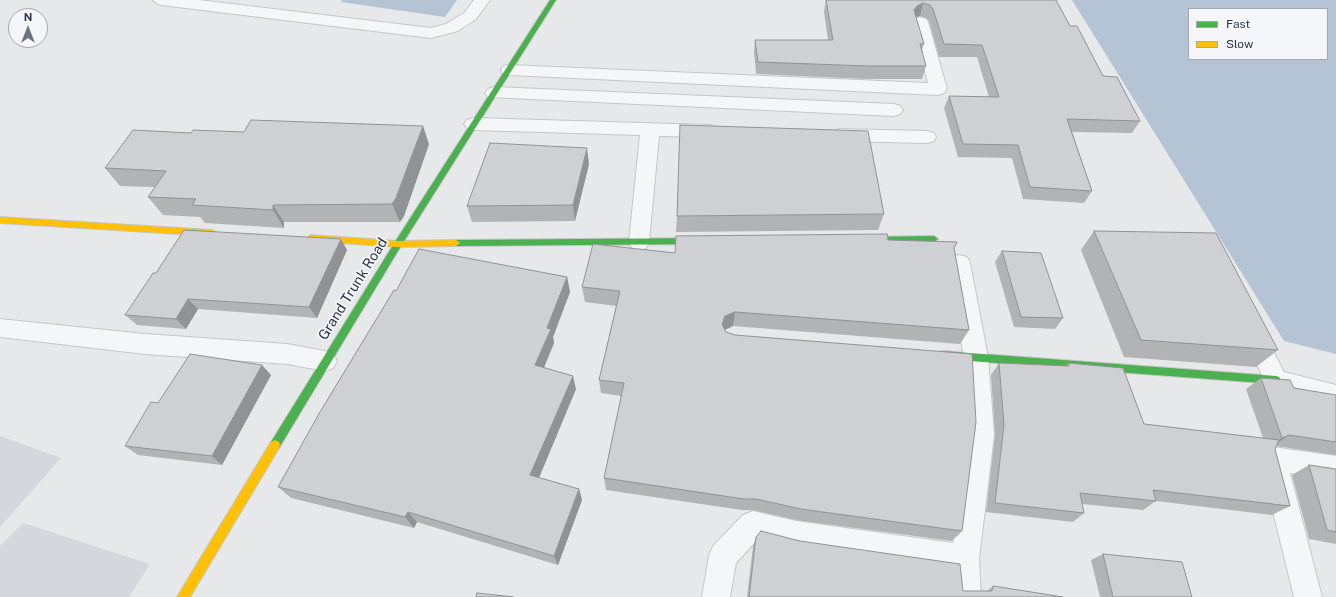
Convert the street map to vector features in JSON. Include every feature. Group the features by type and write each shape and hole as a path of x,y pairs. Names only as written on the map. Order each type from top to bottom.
{"street":[{"path":"162,0 431,33 452,28 470,16 482,0"},
{"name":"Grand Trunk Road","path":"183,597 325,361 473,124 553,0"},
{"path":"509,70 938,89 920,22"},
{"path":"494,93 894,110"},
{"path":"473,124 729,132"},
{"path":"639,242 650,129"},
{"path":"824,134 927,137"},
{"path":"0,220 223,233"},
{"path":"301,238 398,244 718,241"},
{"path":"846,240 934,239"},
{"path":"959,263 976,357 982,435 965,558 967,597"},
{"path":"1244,317 1276,380"},
{"path":"0,328 145,344 287,354 325,361"},
{"path":"937,354 1276,380 1323,394 1336,396"},
{"path":"1308,597 1273,459 1336,468"},
{"path":"716,597 723,556 753,524 796,535 965,558"}],"shaded area":[{"path":"0,436 61,458 0,527"},
{"path":"23,523 150,564 129,597 0,597 0,546"}],"water":[{"path":"342,0 457,0 445,17 341,2"},
{"path":"1072,0 1336,0 1336,354 1284,341"}],"building":[{"path":"826,0 1056,0 1070,26 1077,26 1103,76 1117,77 1140,121 1067,119 1092,191 1030,187 1018,145 963,144 949,96 999,97 982,45 944,44 933,9 930,5 923,3 917,6 914,10 924,44 920,44 926,66 868,66 758,62 755,40 833,40"},
{"path":"251,120 423,126 396,198 392,204 273,205 273,210 192,205 196,199 148,197 166,171 105,168 133,130 191,133 193,130 244,132"},
{"path":"680,125 868,131 884,214 677,216"},
{"path":"490,143 587,148 573,205 467,206"},
{"path":"184,230 341,239 309,307 188,299 176,319 125,315 153,273 156,273"},
{"path":"1094,231 1216,233 1278,350 1141,340"},
{"path":"887,234 888,240 957,242 954,248 969,330 735,312 725,316 722,324 726,332 735,335 972,354 976,422 962,531 801,509 756,499 744,499 604,478 624,383 599,380 620,291 582,287 593,244 675,253 676,236"},
{"path":"419,249 567,277 547,328 551,329 535,365 573,376 530,475 579,489 554,556 408,512 405,517 278,487 320,412 394,290 396,291"},
{"path":"1002,251 1041,253 1063,318 1021,317"},
{"path":"190,354 262,365 212,456 125,446 151,402 158,403"},
{"path":"999,363 1069,366 1068,363 1123,368 1144,424 1279,440 1275,449 1290,506 1153,490 1156,501 1080,493 1084,513 995,503 1004,425"},
{"path":"1261,378 1290,380 1294,388 1336,395 1336,442 1289,435 1282,438"},
{"path":"1309,465 1336,469 1336,532 1327,530"},
{"path":"761,531 800,541 960,564 963,591 992,591 993,586 1063,597 749,597 756,537"},
{"path":"1103,554 1182,562 1192,597 1113,597"},
{"path":"477,593 514,597 476,597"}],"traffic: fast":[{"path":"275,445 398,244 553,0"},
{"path":"858,240 934,239"},
{"path":"456,243 706,241"},
{"path":"943,355 1276,380"}],"traffic: slow":[{"path":"0,220 212,233"},
{"path":"311,238 398,244 456,243"},
{"path":"183,597 275,445"}]}
